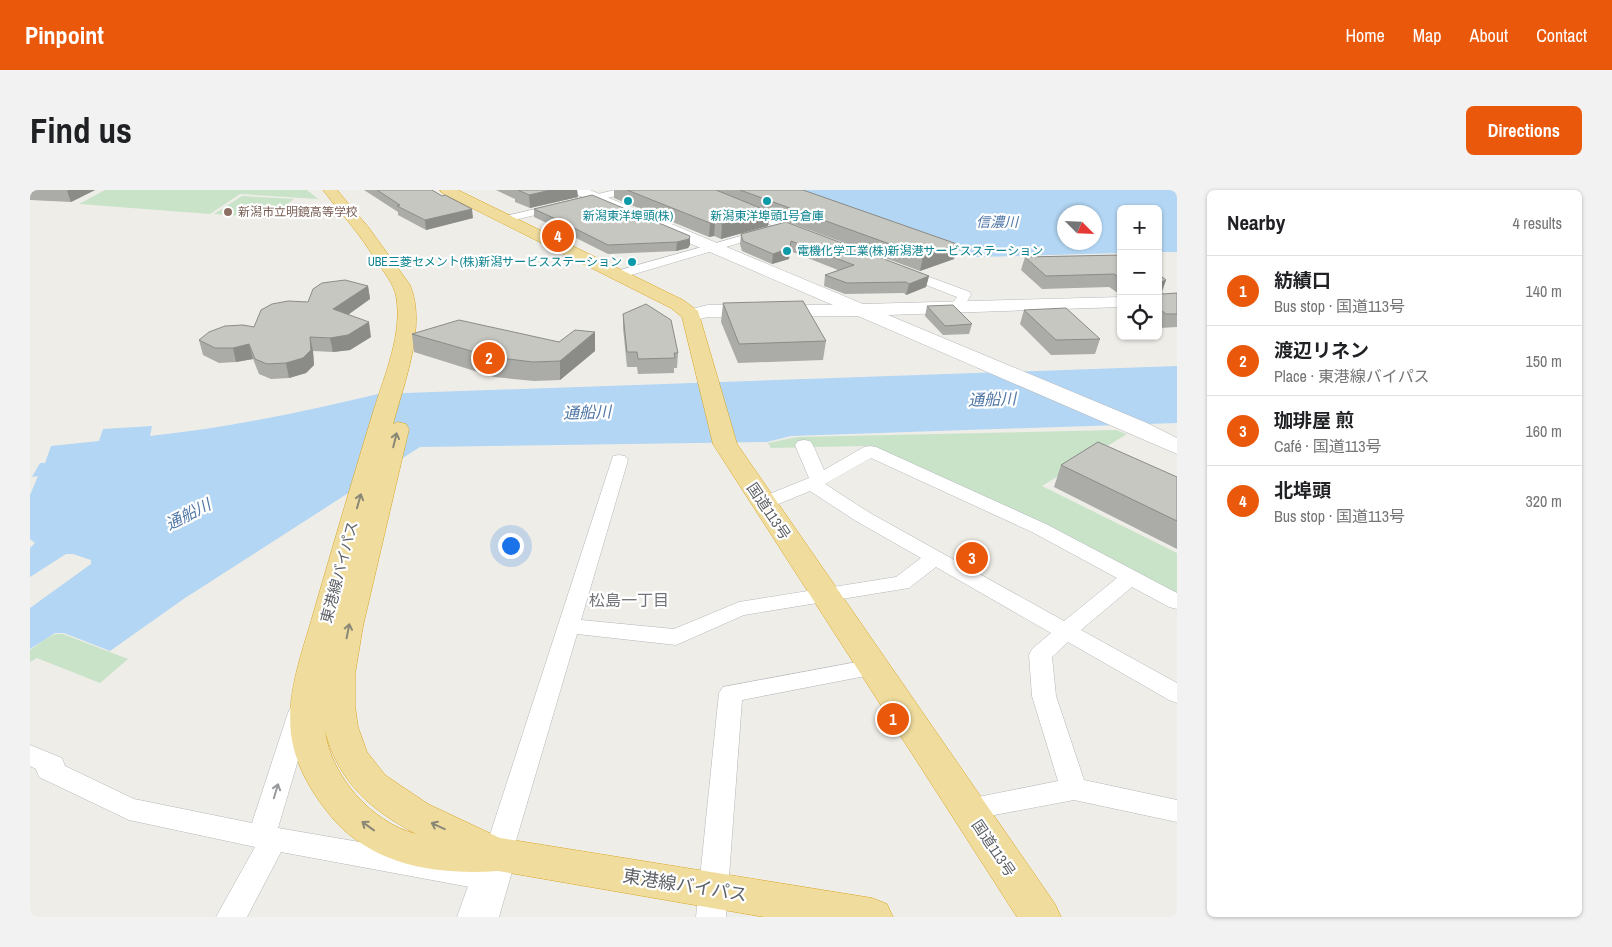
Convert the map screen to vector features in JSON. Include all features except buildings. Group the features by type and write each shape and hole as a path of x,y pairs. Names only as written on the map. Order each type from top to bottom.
{"highway":[{"name":"東港線バイパス","path":"324,681 335,585 400,359 407,319 405,295 401,285 364,231 330,190"},
{"name":"東港線バイパス","path":"339,190 372,230 410,282 419,303 420,329 349,623 324,681 307,712 309,742 318,770 333,794 353,815 371,829 394,842 424,853 453,856 498,854 713,903 872,917"},
{"path":"447,190 677,304 691,315"},
{"name":"国道113号","path":"691,315 725,444 1040,917"}],"street":[{"path":"578,190 1139,428 1177,447"},
{"path":"506,219 628,190"},
{"path":"733,207 812,237"},
{"path":"617,275 709,247 785,227"},
{"path":"893,268 965,295 956,308"},
{"path":"691,315 708,311 956,308 1117,302"},
{"path":"804,445 815,482 863,517 1177,694"},
{"path":"764,503 815,482 870,450 1039,528 1177,602"},
{"path":"478,917 619,460"},
{"path":"569,626 676,637 739,609 902,583 934,558"},
{"path":"1074,789 1044,696 1040,655 1131,577"},
{"path":"713,903 731,694 873,667"},
{"path":"231,917 268,838 324,681"},
{"path":"30,755 53,766 48,770 129,809 268,838 475,875 498,854"},
{"path":"968,809 1074,789 1177,811"}],"green space":[{"path":"105,190 307,190 318,199 240,194 210,214 79,204"},
{"path":"242,196 294,199 268,218 214,214"},
{"path":"1116,430 1127,434 1042,486 1177,553 1177,596 876,448 865,446 771,448 768,443 797,437"},
{"path":"55,634 63,634 128,659 100,683 37,658 30,662 30,650"}],"water":[{"name":"信濃川","path":"784,190 1177,190 1177,252 1162,252 1162,205 1117,205 1117,253 978,257"},
{"name":"通船川","path":"1177,366 1177,423 791,436 767,442 420,447 185,598 110,651 64,633 55,633 30,649 30,608 91,564 91,560 73,554 66,554 30,577 30,548 35,543 30,539 30,495 38,476 32,477 40,463 45,463 51,446 99,441 103,429 152,426 150,436 179,433 264,419 378,394"}],"place":[{"name":"新潟東洋埠頭(株)","path":"628,201"},
{"name":"新潟東洋埠頭1号倉庫","path":"767,201"},
{"name":"新潟市立明鏡高等学校","path":"228,212"},
{"name":"北埠頭","path":"558,236"},
{"name":"電機化学工業(株)新潟港サービスステーション","path":"787,251"},
{"name":"UBE三菱セメント(株)新潟サービスステーション","path":"632,262"},
{"name":"渡辺リネン","path":"489,358"},
{"name":"珈琲屋 煎","path":"972,558"},
{"name":"紡績口","path":"893,719"}],"district":[{"name":"松島一丁目","path":"629,600"}]}
